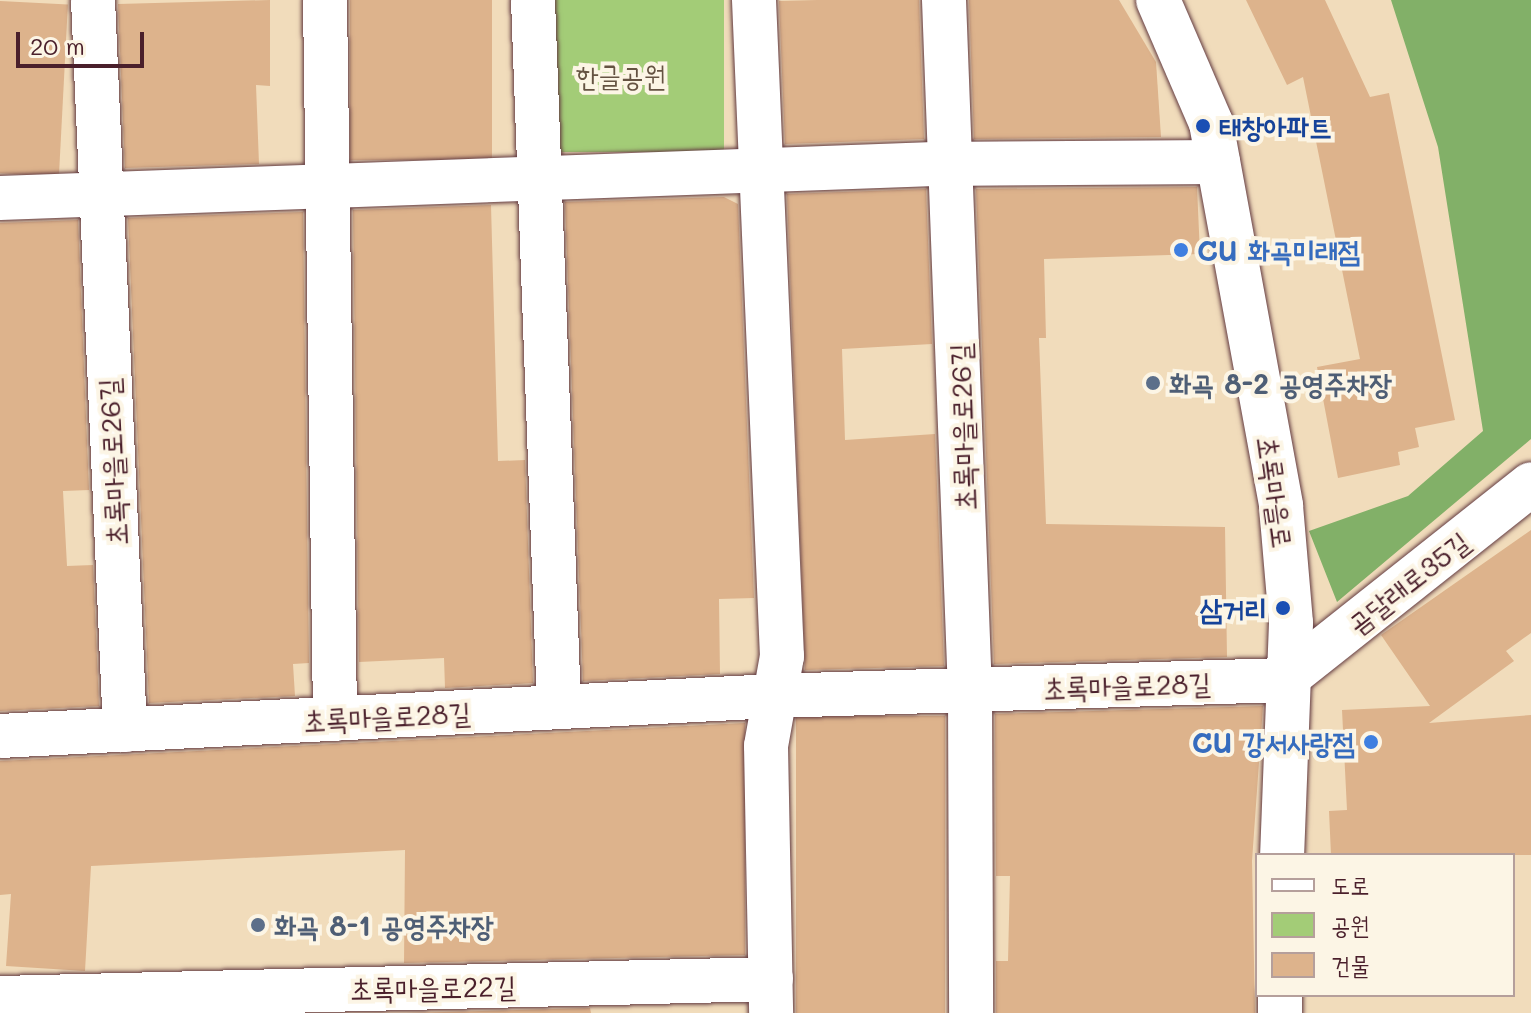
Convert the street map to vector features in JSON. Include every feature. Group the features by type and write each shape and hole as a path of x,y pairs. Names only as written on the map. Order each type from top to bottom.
{"street":[{"name":"초록마을로26길","path":"93,0 125,730"},
{"path":"325,0 335,719"},
{"path":"533,0 559,707"},
{"path":"754,0 782,656 766,746 771,996"},
{"name":"초록마을로26길","path":"944,0 953,164 970,691"},
{"name":"초록마을로","path":"1158,0 1211,123 1281,506 1291,623 1284,680 1282,853"},
{"path":"0,198 953,164 1218,162"},
{"name":"곰달래로35길","path":"1284,680 1531,484"},
{"name":"초록마을로28길","path":"0,736 774,696 1284,680"},
{"path":"970,691 971,1013"},
{"name":"초록마을로22길","path":"0,998 771,996"}],"green space":[{"name":"한글공원","path":"544,0 724,0 724,152 544,152"},
{"path":"1391,0 1531,0 1531,439 1337,602 1309,531 1408,496 1483,431 1438,147"}],"building":[{"path":"270,0 270,86 256,85 259,164 125,168 118,4"},
{"path":"350,0 492,0 492,160 350,160"},
{"path":"919,0 924,139 785,144 779,1"},
{"path":"969,0 1119,0 1156,62 1161,137 974,139"},
{"path":"1246,0 1325,0 1370,97 1389,93 1455,420 1415,428 1419,447 1398,452 1400,465 1338,478 1317,367 1360,359 1303,77 1287,85"},
{"path":"0,1 68,5 59,176 0,173"},
{"path":"1197,187 1200,254 1044,259 1046,338 1039,338 1046,524 1225,527 1227,657 994,664 976,189"},
{"path":"926,189 932,344 842,349 845,440 935,434 944,666 805,670 787,194"},
{"path":"724,197 738,204 754,598 719,599 720,674 583,681 565,202"},
{"path":"491,205 498,461 525,460 533,683 445,688 444,658 359,662 353,210"},
{"path":"303,212 309,663 293,664 295,696 149,703 128,218"},
{"path":"78,220 89,490 63,491 67,566 93,565 99,706 0,711 0,223"},
{"path":"1531,530 1531,633 1506,651 1514,661 1429,723 1531,715 1531,855 1331,853 1329,811 1347,810 1342,710 1430,706 1381,635"},
{"path":"1263,706 1252,861 1255,1013 996,1013 996,961 1008,961 1010,876 996,876 995,714"},
{"path":"796,716 945,716 945,1013 796,1013"},
{"path":"745,723 745,955 404,963 405,850 91,866 85,971 6,966 11,894 0,895 0,761"},
{"path":"590,1008 591,1013 406,1013"}],"place":[{"name":"태창아파트","path":"1203,126"},
{"name":"CU 화곡미래점","path":"1181,250"},
{"name":"화곡 8-2 공영주차장","path":"1153,383"},
{"name":"삼거리","path":"1283,608"},
{"name":"CU 강서사랑점","path":"1371,742"},
{"name":"화곡 8-1 공영주차장","path":"258,925"}]}
